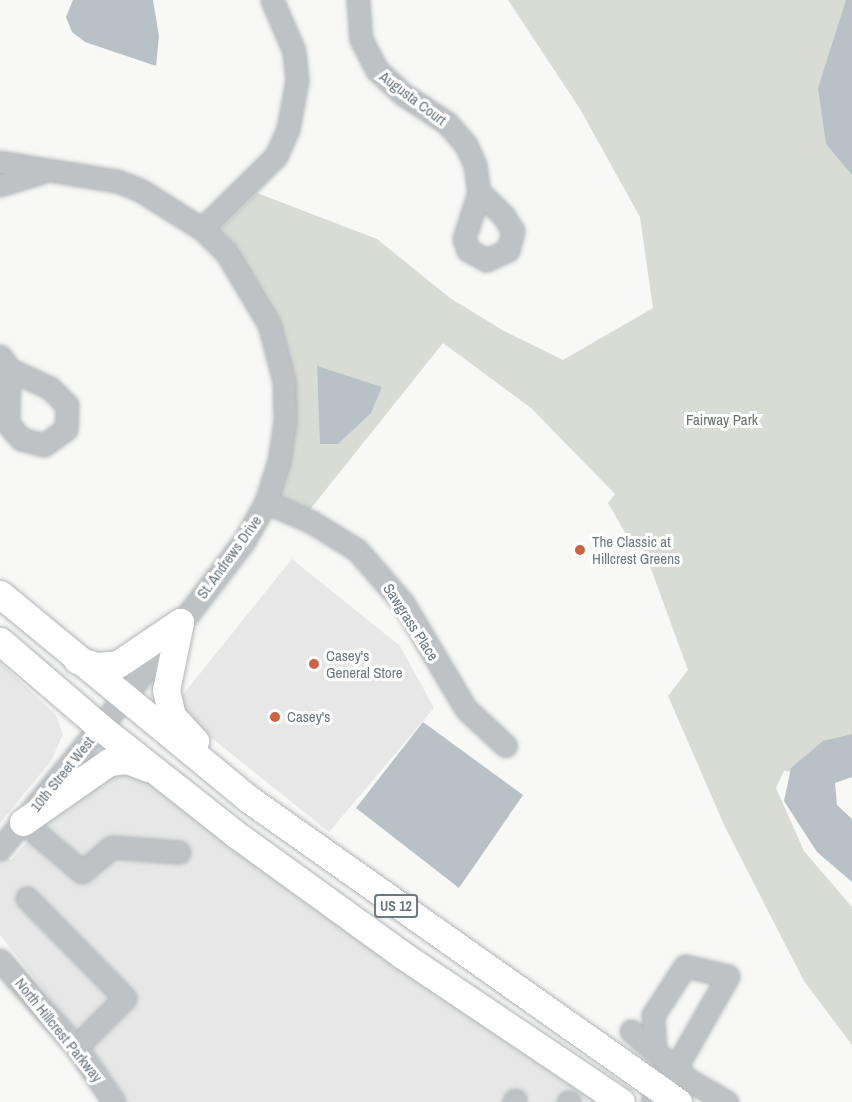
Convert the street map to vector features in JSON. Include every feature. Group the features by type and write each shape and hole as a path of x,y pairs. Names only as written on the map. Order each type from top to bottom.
{"main road":[{"name":"US 12","path":"0,594 123,699 250,800 455,948 666,1091"},
{"path":"76,659 98,666 118,664 180,622"},
{"path":"180,622 166,690 172,716 179,727 378,882 420,923"},
{"path":"0,624 92,698 103,703 123,699"},
{"name":"US 12","path":"0,640 153,770 336,908 621,1102"},
{"path":"100,727 111,723 137,734 223,802 394,919 455,948"},
{"path":"23,822 109,762 127,760 153,770"}],"street":[{"path":"202,229 276,156 288,129 297,80 294,51 272,0"},
{"name":"Augusta Court","path":"358,0 357,22 367,55 390,84 436,114 457,134 475,165 479,192"},
{"name":"St. Andrews Drive","path":"0,162 45,171 84,174 132,187 202,229 226,252 250,289 277,350 284,381 285,421 266,502 244,540 123,699"},
{"name":"St. Andrews Drive","path":"0,185 45,171"},
{"name":"Sawgrass Place","path":"266,502 310,521 357,550 403,603 466,709 506,746"},
{"name":"10th Street West","path":"0,849 123,699"},
{"path":"23,822 82,872 112,847 179,852"},
{"path":"27,898 125,998 76,1047"},
{"name":"North Hillcrest Parkway","path":"0,960 76,1047 114,1102"},
{"path":"685,966 728,976 666,1091 655,1051 653,1016 685,966"},
{"path":"631,1031 655,1051"},
{"path":"666,1091 727,1102"}],"shaded area":[{"path":"73,0 153,0 159,36 156,66 85,42 72,32 66,17"},
{"path":"846,0 852,0 852,175 826,144 818,88"},
{"path":"317,366 382,387 371,413 338,444 320,444"},
{"path":"292,559 400,646 434,708 329,832 173,707"},
{"path":"0,662 56,715 63,734 51,761 0,823"},
{"path":"423,722 523,795 459,888 356,808"},
{"path":"852,734 852,777 835,783 837,805 852,819 852,882 817,852 784,801 791,768 823,741"},
{"path":"129,773 140,775 607,1102 580,1102 573,1098 569,1102 127,1102 96,1056 0,935 0,851 11,860 48,819 95,780"}],"green space":[{"name":"Fairway Park","path":"508,0 852,0 852,759 820,772 784,771 776,788 804,851 852,907 852,1045 804,981 725,827 668,696 688,670 639,536 627,536 608,503 615,494 531,408 443,343 308,512 278,498 281,337 220,230 257,193 377,239 450,298 504,331 563,360 653,308 640,217 580,109"}],"place":[{"name":"The Classic at Hillcrest Greens","path":"580,550"},
{"name":"Casey's General Store","path":"314,664"},
{"name":"Casey's","path":"275,717"}]}
